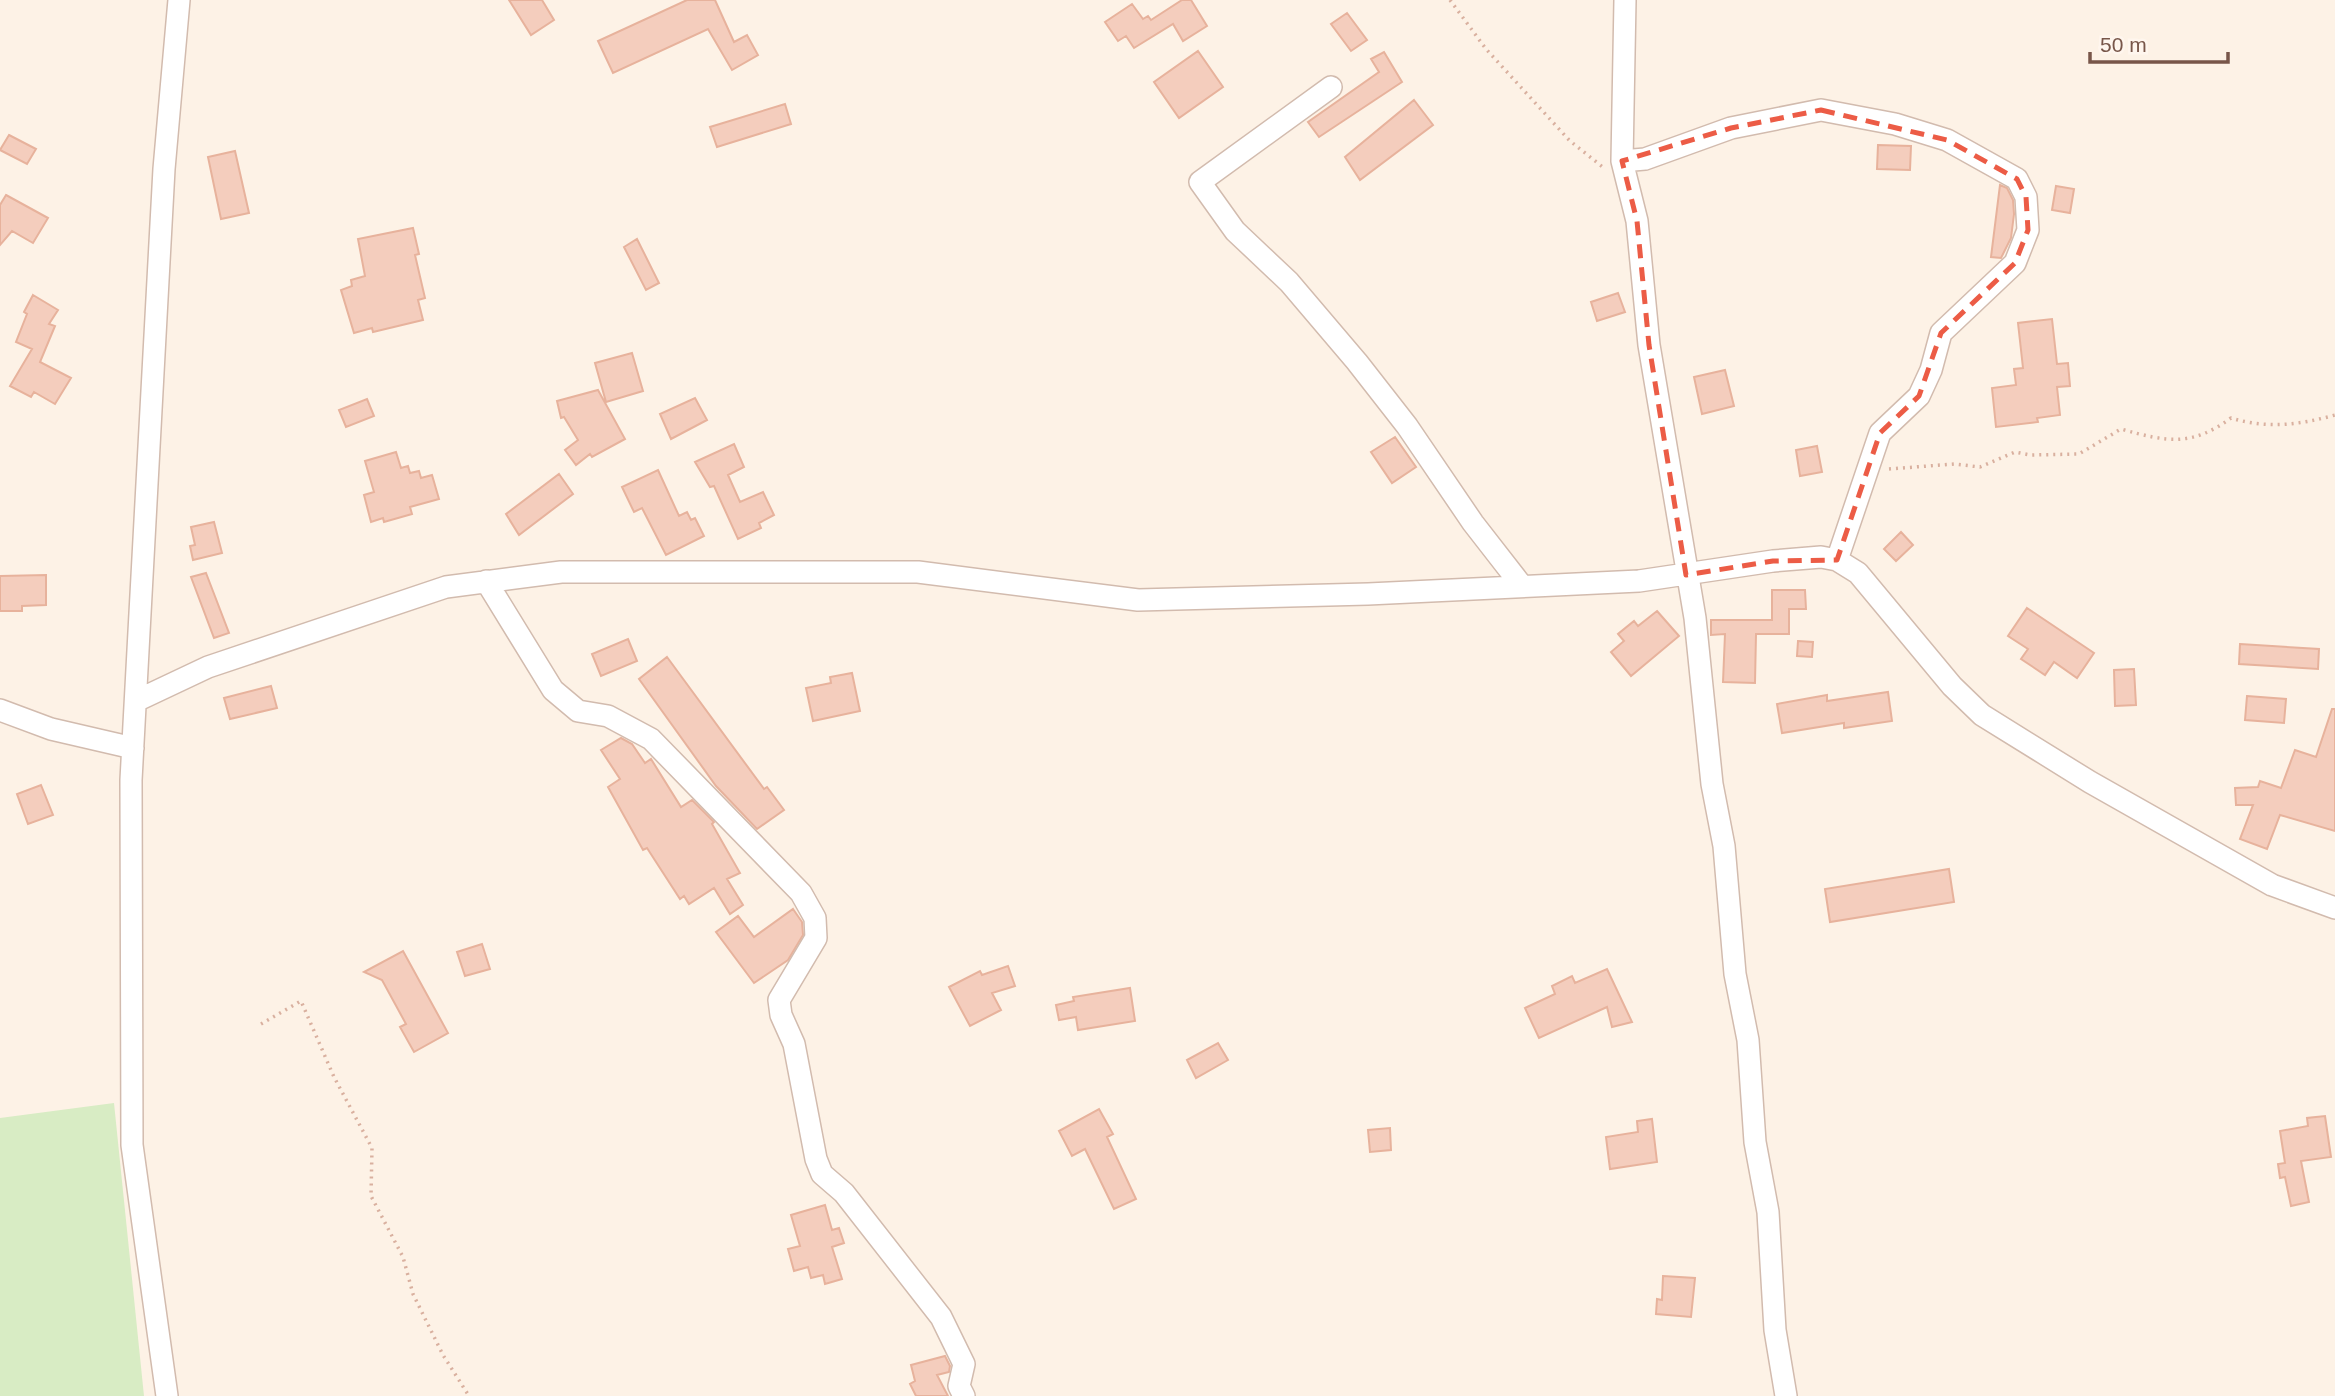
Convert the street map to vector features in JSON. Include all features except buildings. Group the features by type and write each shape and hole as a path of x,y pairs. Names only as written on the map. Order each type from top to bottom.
{"street":[{"path":"167,1396 132,1145 132,748 164,169 179,0"},
{"path":"1625,0 1622,161 1626,186 1637,221 1649,345 1704,690 1712,784 1724,845 1735,974 1748,1040 1755,1142 1768,1212 1775,1330 1786,1396"},
{"path":"1331,87 1200,182 1235,231 1289,282 1357,362 1407,426 1473,523 1522,586"},
{"path":"1622,161 1645,159 1731,128 1821,110 1895,124 1947,140 2017,179 2026,197 2028,230 2015,263 1941,333 1931,370 1920,396 1880,433 1837,560"},
{"path":"136,701 208,667 446,587 561,572 918,572 1138,600 1522,586 1686,575 1805,557 1837,560 1858,573 1952,686 1982,715 2090,782 2272,885 2335,908"},
{"path":"486,581 554,690 578,710 608,716 651,739 801,893 815,918 816,938 779,1000 781,1015 794,1044 816,1159 822,1174 844,1193 941,1317 964,1364 959,1387 964,1396"},
{"path":"0,710 51,729 132,748"}],"path":[{"path":"1450,0 1486,49 1570,141 1626,186"},
{"path":"1869,471 1954,464 1980,467 2015,452 2030,455 2079,454 2121,429 2162,439 2187,440 2213,430 2231,418 2255,425 2286,426 2335,415"},
{"path":"261,1024 301,1001 334,1077 372,1148 371,1196 403,1257 413,1294 443,1355 469,1396"}],"highlighted area":[{"path":"1821,110 1947,140 2017,179 2026,197 2028,230 2015,263 1941,333 1919,396 1880,433 1837,560 1773,561 1686,575 1649,345 1637,221 1622,161 1731,128"}],"green space":[{"path":"114,1103 144,1396 0,1396 0,1118"}]}
